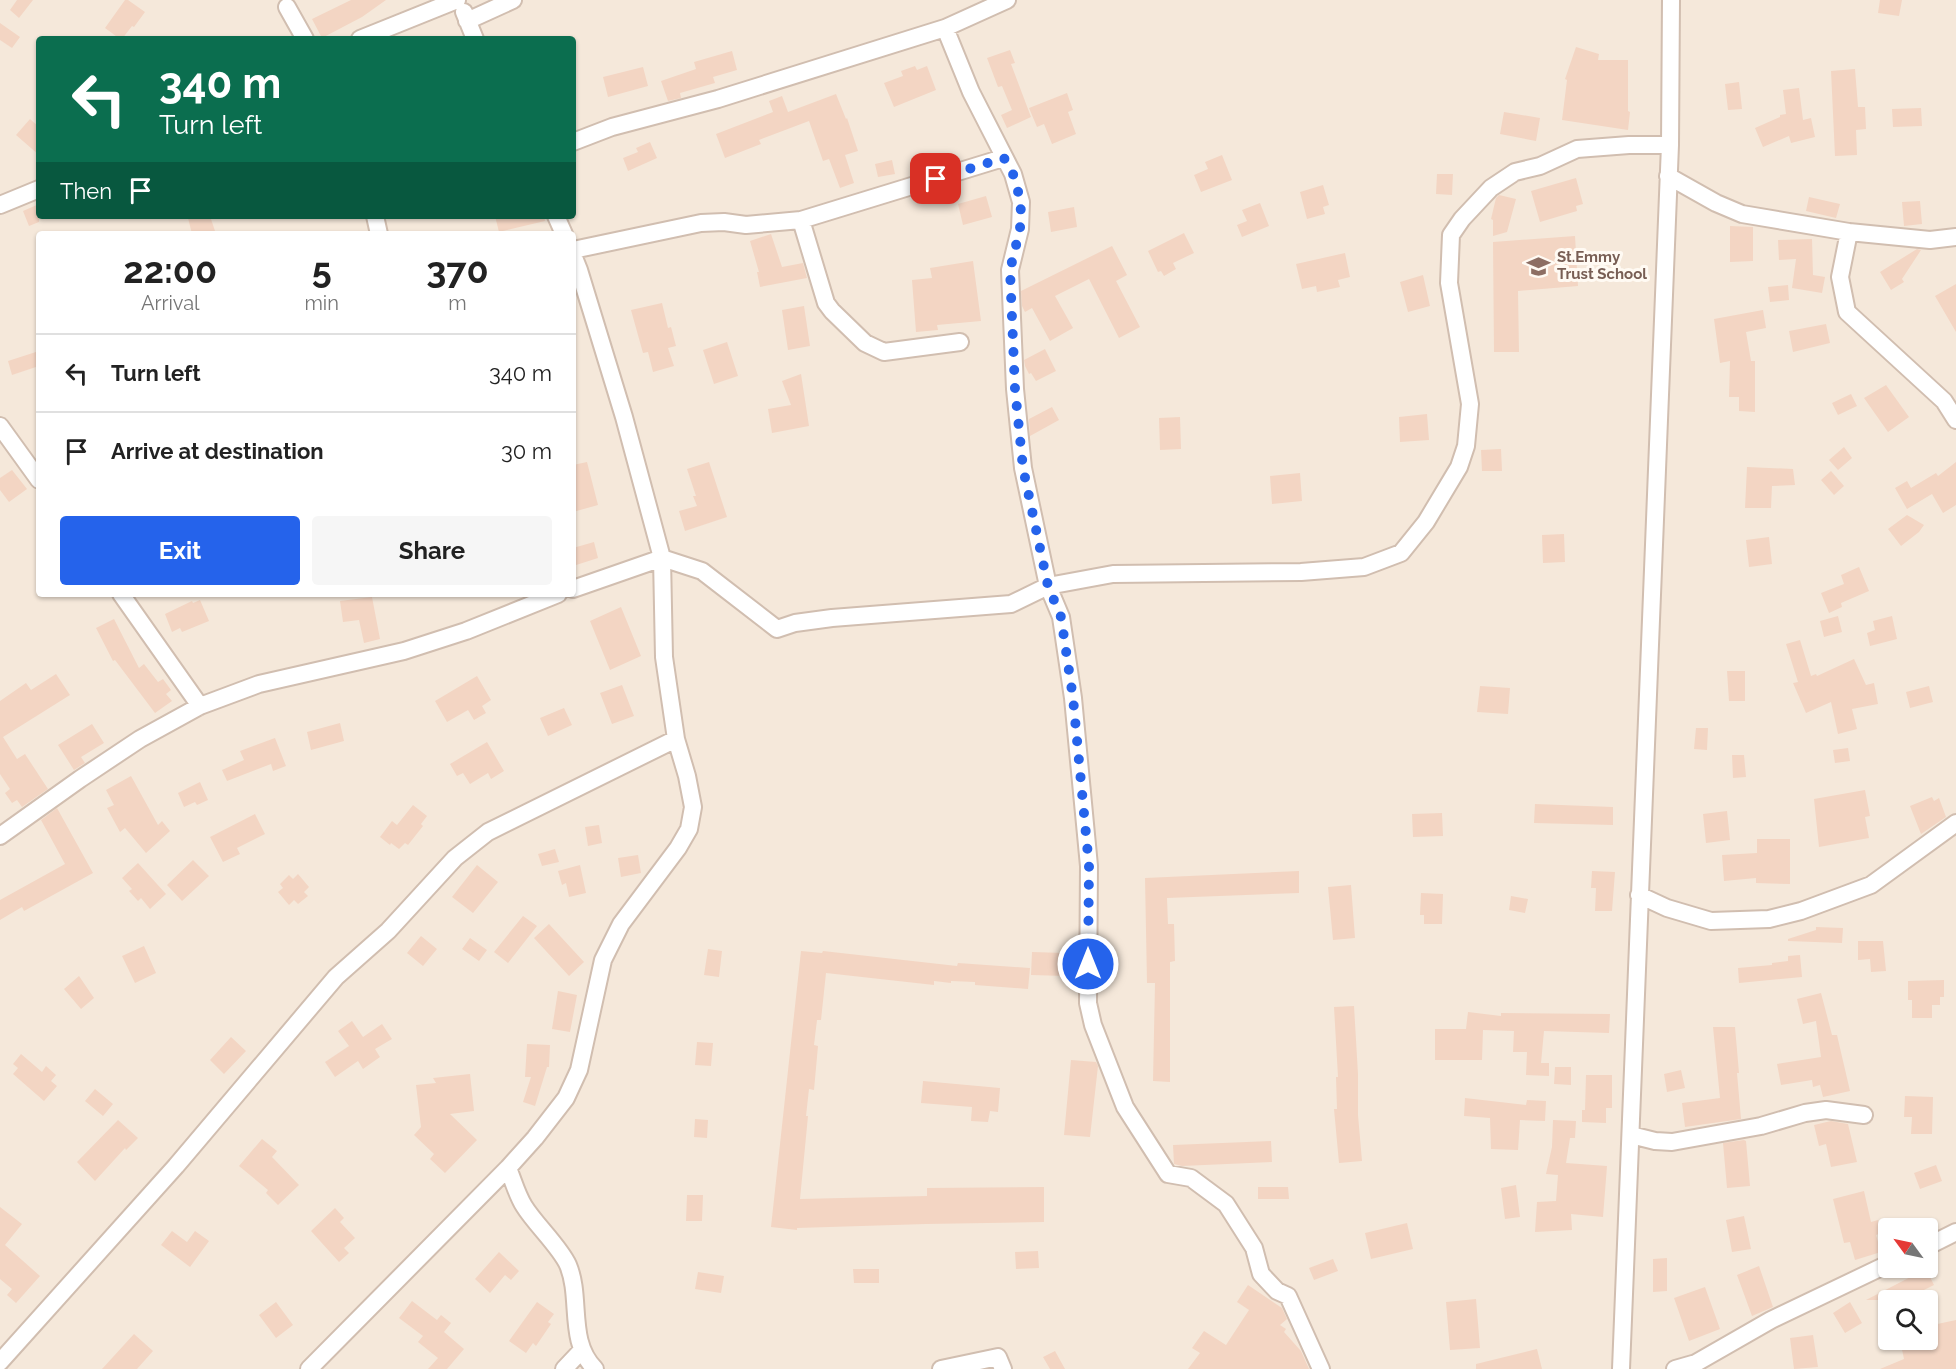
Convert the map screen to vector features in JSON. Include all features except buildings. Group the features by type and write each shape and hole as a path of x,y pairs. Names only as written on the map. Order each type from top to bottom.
{"street":[{"path":"368,36 458,0 474,36"},
{"path":"468,21 513,0"},
{"path":"576,141 612,127 728,96 945,28 1007,0"},
{"path":"1621,1369 1670,145 1671,0"},
{"path":"287,7 303,36"},
{"path":"945,28 971,92 1013,174 1021,202 1020,229 1010,270 1015,389 1022,457 1048,586 1061,617 1073,698 1089,866 1088,1003 1093,1025 1125,1107 1162,1166 1168,1174 1191,1178 1226,1204 1254,1248 1261,1274 1277,1291 1288,1296 1321,1369"},
{"path":"576,588 662,558 702,571 777,629 795,623 832,618 1011,604 1048,586 1113,574 1271,574 1364,567 1401,553 1426,522 1459,467 1466,446 1470,404 1449,284 1451,235 1462,219 1491,188 1515,172 1540,166 1577,149 1670,145"},
{"path":"576,249 701,223 724,222 747,225 801,220 1004,158"},
{"path":"1668,176 1716,204 1742,214 1848,232 1930,240 1956,237"},
{"path":"0,205 36,190"},
{"path":"801,220 826,303 865,343 884,352 960,342"},
{"path":"1848,232 1840,277 1847,312 1944,401 1956,420"},
{"path":"309,1369 508,1168 566,1098 579,1070 603,960 621,924 689,830 693,807 676,739 664,657 662,558 624,417 576,262"},
{"path":"0,426 36,476"},
{"path":"123,597 200,706"},
{"path":"0,837 140,739 200,706 259,684 414,647 466,631 551,597"},
{"path":"0,1362 176,1167 336,977 387,932 455,858 488,832 676,739"},
{"path":"1640,895 1667,908 1711,921 1768,919 1801,911 1871,885 1956,823"},
{"path":"1631,1135 1655,1141 1672,1142 1761,1126 1805,1113 1826,1110 1864,1115"},
{"path":"508,1168 523,1205 567,1262 573,1278 581,1351 595,1369"},
{"path":"1938,1240 1956,1232"},
{"path":"1675,1369 1696,1363 1771,1320 1878,1269"},
{"path":"564,1369 581,1351"},
{"path":"941,1369 998,1357 1003,1369"}],"shaded area":[{"path":"0,0 1956,0 1956,1369 0,1369"}],"place":[{"name":"St.Emmy Trust School","path":"1539,266"}],"route":[{"path":"936,179 1004,158 1013,174 1021,202 1020,229 1010,270 1015,389 1023,468 1048,586 1061,617 1073,698 1089,866 1088,964"}]}
